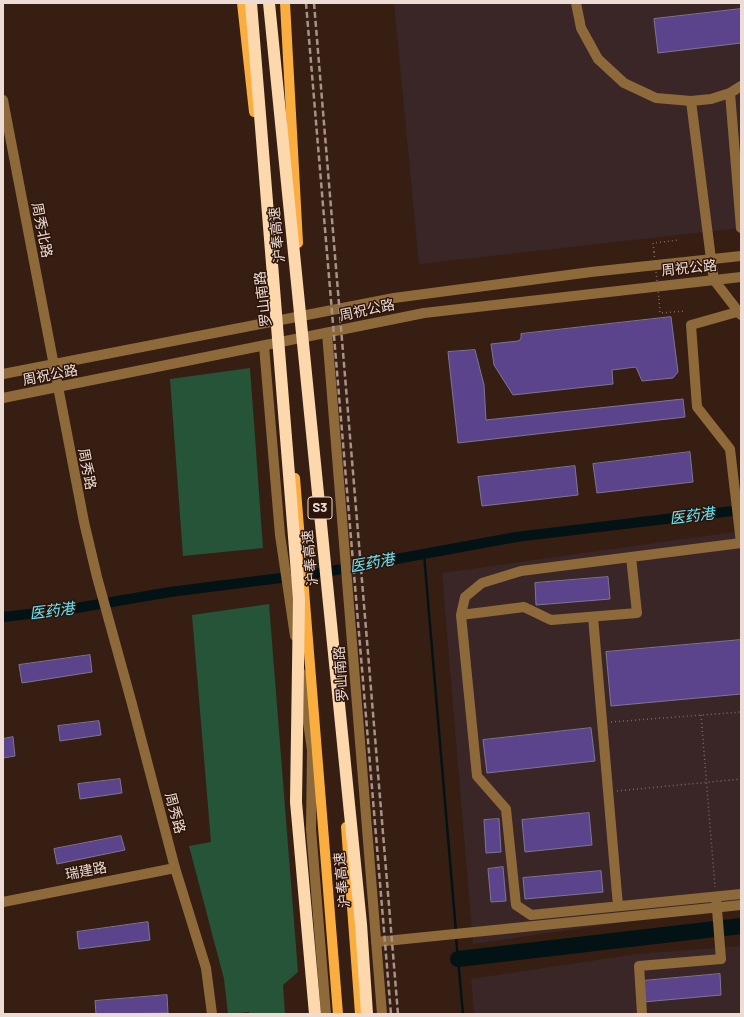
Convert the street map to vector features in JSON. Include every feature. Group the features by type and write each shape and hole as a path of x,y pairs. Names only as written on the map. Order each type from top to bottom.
{"highway":[{"name":"沪奉高速","path":"251,3 299,599 296,802 315,1014"},
{"name":"沪奉高速","path":"269,3 359,900 368,1014"}],"main road":[{"name":"罗山南路","path":"242,3 283,342 301,544 338,1014"},
{"path":"285,3 304,338"},
{"name":"罗山南路","path":"304,338 327,594 360,1014"}],"street":[{"path":"576,3 581,28 598,59 624,83 656,98 691,102 711,99 730,93 741,86"},
{"path":"730,93 741,228"},
{"name":"周秀北路","path":"3,100 53,365"},
{"path":"691,102 714,280 739,314 691,325 697,407 730,449 741,543 521,571 482,583 465,597 461,615 477,776 506,809 516,905 532,915 741,894"},
{"name":"周祝公路","path":"3,374 394,298 591,272 741,256"},
{"name":"周祝公路","path":"3,398 424,313 741,277"},
{"name":"罗山南路","path":"327,333 382,1014"},
{"name":"罗山南路","path":"264,346 282,547 289,600 305,691 312,750 312,829 326,1014"},
{"name":"周秀路","path":"53,365 84,522 97,577 175,868 206,968 212,1014"},
{"path":"461,615 524,607 551,620 637,613 631,557"},
{"path":"593,617 618,906"},
{"name":"瑞建路","path":"3,902 175,868"},
{"path":"642,1014 639,966 721,959 716,897"},
{"path":"376,942 741,905"}],"path":[{"path":"679,240 653,243 660,312 685,311"},
{"path":"603,723 741,712"},
{"path":"701,715 716,897"},
{"path":"609,791 741,779"}],"shaded area":[{"path":"394,3 741,3 741,228 419,264"},
{"path":"741,531 741,905 473,944 442,573"},
{"path":"741,946 741,1014 474,1014 471,979 637,954"}],"green space":[{"path":"250,368 263,548 183,556 170,379"},
{"path":"269,604 298,972 283,985 285,1014 249,1014 249,1012 228,1014 224,979 189,846 211,842 192,615"}],"building":[{"path":"741,9 741,43 658,53 654,19"},
{"path":"671,317 678,372 673,378 642,381 636,367 612,370 613,384 513,395 494,365 491,344 518,341 521,339 521,334"},
{"path":"475,350 484,385 486,420 683,399 685,417 458,443 448,352"},
{"path":"690,452 693,482 597,493 593,464"},
{"path":"575,466 578,495 482,506 478,477"},
{"path":"608,577 610,599 536,605 535,583"},
{"path":"741,640 741,694 611,706 606,652"},
{"path":"90,655 92,672 22,683 19,665"},
{"path":"99,721 101,735 60,741 58,726"},
{"path":"591,728 595,761 487,773 483,740"},
{"path":"13,737 15,756 3,758 3,739"},
{"path":"120,779 122,793 80,799 78,784"},
{"path":"589,813 592,845 525,852 522,820"},
{"path":"499,819 501,852 486,853 484,820"},
{"path":"121,836 125,850 57,864 54,849"},
{"path":"503,867 506,901 491,902 488,869"},
{"path":"601,871 603,892 525,899 523,878"},
{"path":"148,922 150,940 79,949 77,932"},
{"path":"720,974 721,995 643,1002 642,981"},
{"path":"167,995 168,1013 96,1014 95,1001"}],"waterway":[{"name":"医药港","path":"3,617 65,610 170,592 320,573 516,537 741,510"},
{"path":"424,554 456,932"},
{"path":"458,959 741,926"},
{"path":"456,937 463,1014"}],"railway":[{"path":"306,3 391,1014"},
{"path":"314,3 398,1014"}]}
